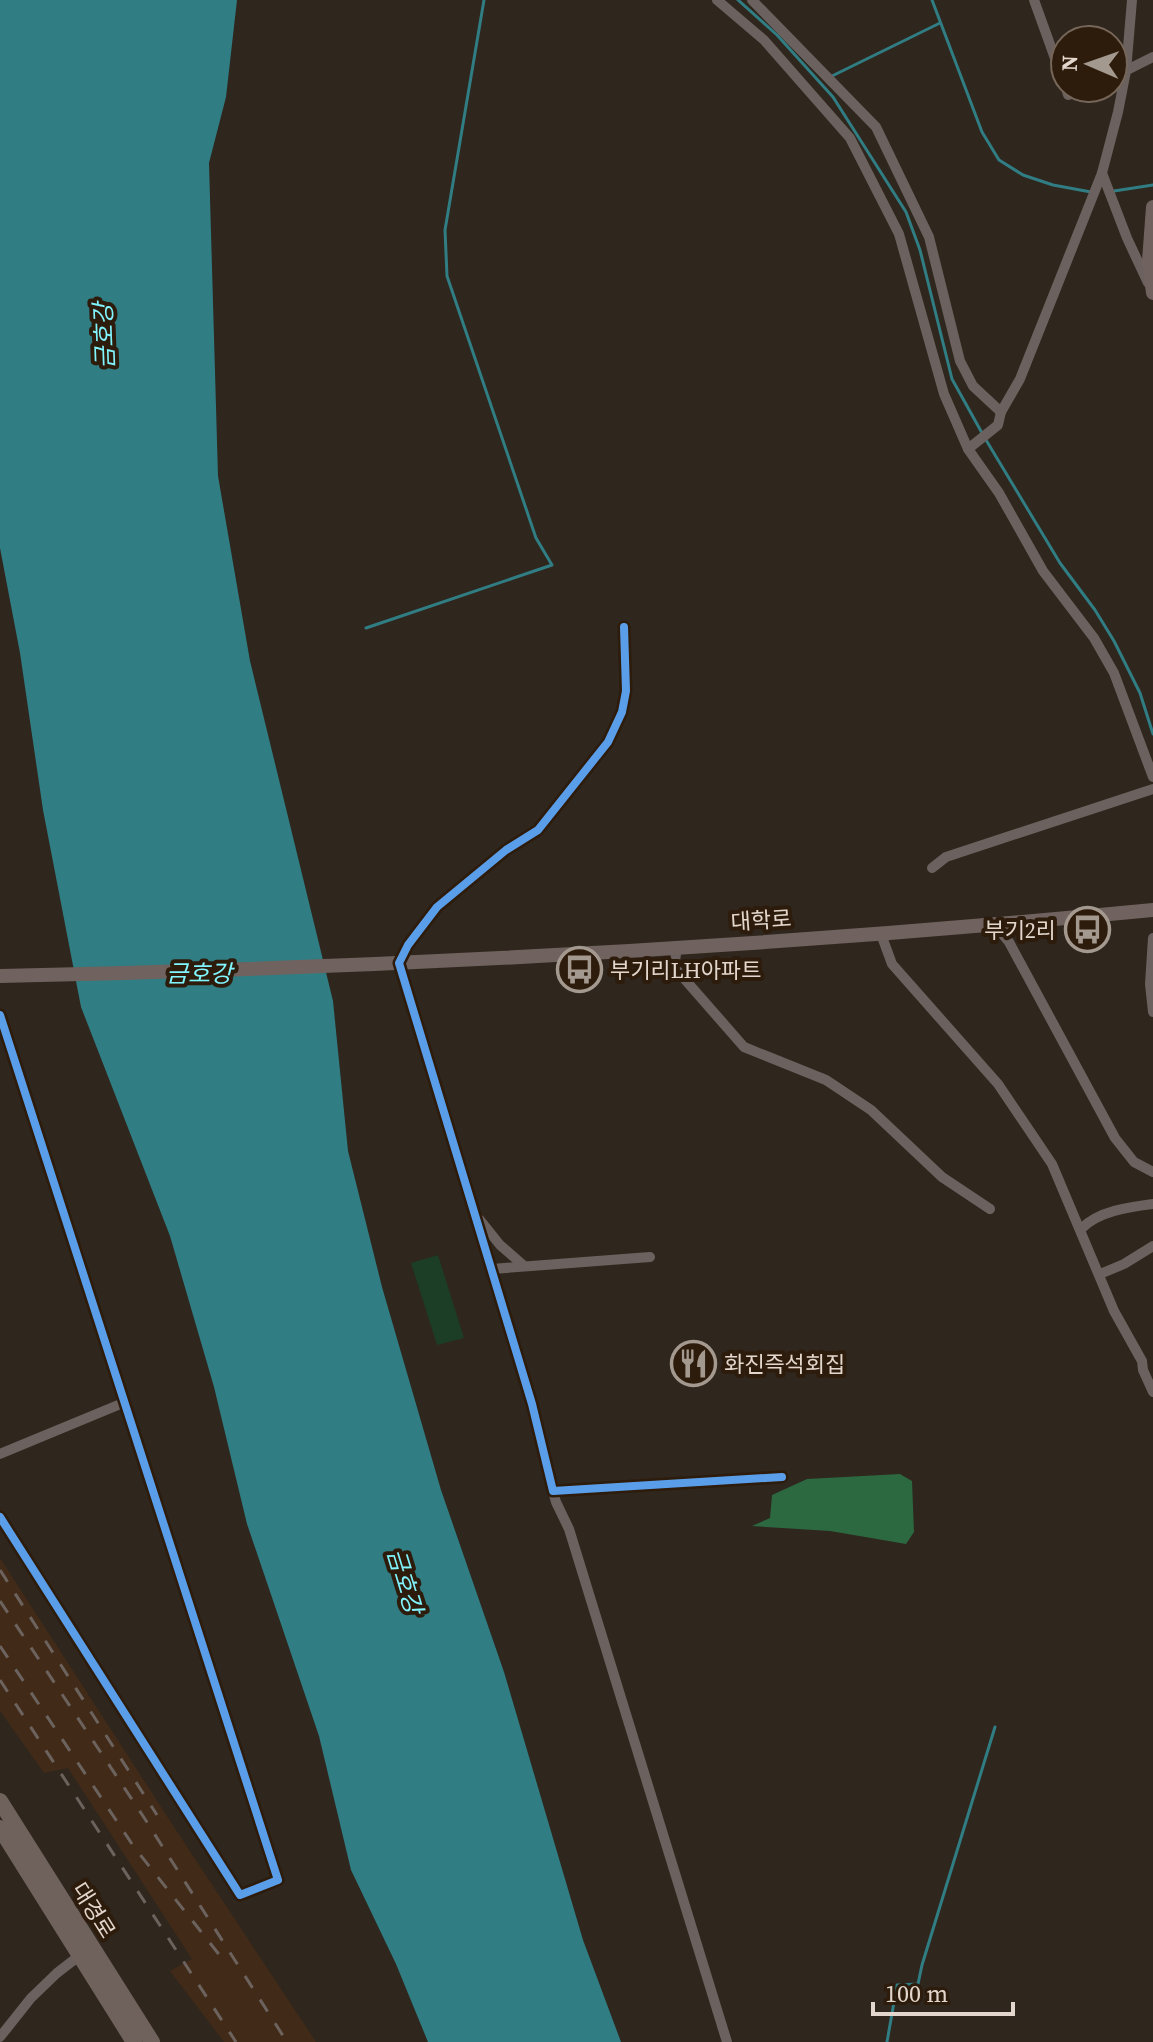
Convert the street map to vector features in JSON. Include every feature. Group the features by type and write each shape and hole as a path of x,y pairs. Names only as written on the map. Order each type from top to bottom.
{"main road":[{"path":"1153,207 1149,261 1153,295"},
{"name":"대학로","path":"5,976 399,963 677,948 1153,910"},
{"name":"대경로","path":"0,1801 152,2042"},
{"name":"대경로","path":"3,1839 134,2042"}],"street":[{"path":"717,0 764,40 850,138 899,234 944,394 977,443 999,493 1043,571 1094,638 1114,673 1153,777"},
{"path":"752,0 876,127 929,237 960,361 973,386 1001,412"},
{"path":"1034,0 1049,40"},
{"path":"1129,35 1132,0"},
{"path":"1129,69 1153,57"},
{"path":"977,443 998,425 1001,412 1020,379 1102,173 1118,104"},
{"path":"1102,173 1153,295"},
{"path":"624,627 626,691 622,712 608,742 538,830 506,850 437,907 408,945 399,963 532,1404 556,1502 569,1529 727,2042"},
{"path":"932,868 946,857 1153,789"},
{"path":"995,925 1009,942 1115,1138 1134,1162 1153,1172"},
{"path":"881,934 892,964 998,1084 1042,1147 1081,1229 1114,1311 1142,1361 1153,1392"},
{"path":"1153,938 1150,984 1153,1012"},
{"path":"677,948 674,967 744,1047 826,1080 849,1095 871,1110 951,1184 990,1209"},
{"path":"0,1015 278,1880 240,1895 0,1517"},
{"path":"1081,1229 1092,1218 1132,1206 1153,1204"},
{"path":"475,1214 500,1245 523,1265"},
{"path":"1100,1274 1153,1246"},
{"path":"492,1269 650,1257"},
{"path":"1143,1370 1153,1361"},
{"path":"0,1454 123,1403"},
{"path":"553,1491 782,1477"},
{"path":"0,2037 31,1998 79,1956"}],"shaded area":[{"path":"0,1558 316,2042 224,2042 170,1971 192,1959 68,1768 44,1773 0,1711"}],"green space":[{"path":"438,1255 464,1338 437,1345 411,1263"},
{"path":"900,1474 912,1481 914,1532 906,1544 830,1531 752,1526 770,1518 772,1495 807,1479"}],"water":[{"name":"금호강","path":"0,0 237,0 226,97 209,163 218,476 250,661 333,1001 348,1151 382,1287 441,1490 504,1672 583,1940 621,2042 428,2042 396,1964 351,1870 319,1736 247,1524 214,1387 170,1236 81,1007 43,810 20,653 0,548"}],"waterway":[{"path":"366,628 552,565 536,538 447,276 445,230 484,0"},
{"path":"738,0 777,35 833,97 906,212 920,250 952,379 982,433"},
{"path":"932,0 982,132 999,160 1023,175 1053,185 1091,192"},
{"path":"832,76 940,23"},
{"path":"1114,191 1153,185"},
{"path":"986,440 1060,563 1114,641 1140,693 1153,734"},
{"path":"887,2042 897,1985 918,1984 995,1727"}],"railway":[{"path":"0,1570 157,1815"},
{"path":"0,1601 143,1816 287,2042"},
{"path":"0,1646 134,1847 225,1962"},
{"path":"0,1680 236,2042"}],"cycle path":[{"path":"624,627 626,691 622,712 608,742 538,830 506,850 437,907 408,945 399,963 532,1404 553,1491 782,1477"},
{"path":"0,1015 278,1880 240,1895 0,1517"}],"place":[{"name":"부기2리","path":"1087,930"},
{"name":"부기리LH아파트","path":"579,970"},
{"name":"화진즉석회집","path":"693,1364"}]}
